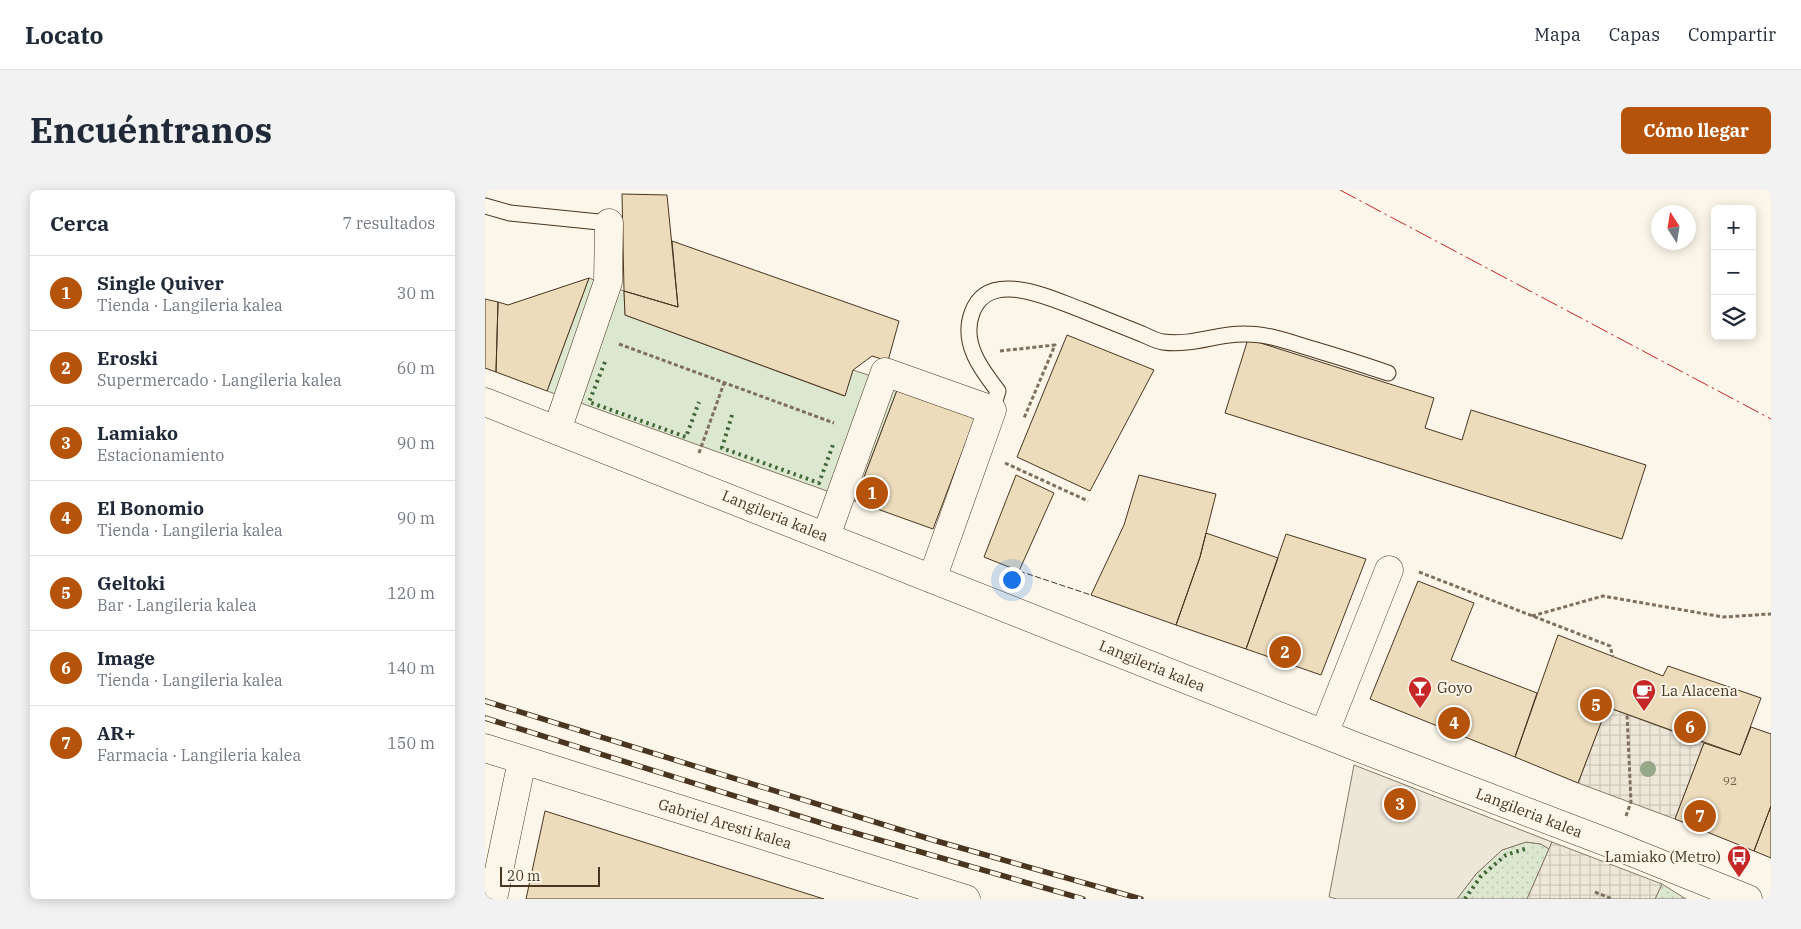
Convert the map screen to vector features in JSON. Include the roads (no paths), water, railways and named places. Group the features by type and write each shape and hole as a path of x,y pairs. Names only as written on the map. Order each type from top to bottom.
{"street":[{"path":"557,430 609,282 609,223"},
{"path":"826,536 885,372 992,410 931,578"},
{"name":"Langileria kalea","path":"485,402 1324,734 1614,845 1748,899"},
{"path":"1324,734 1389,570"},
{"name":"Gabriel Aresti kalea","path":"485,748 966,899"},
{"path":"493,899 522,761"}],"lane":[{"path":"485,206 511,213 609,223"},
{"path":"992,410 998,391 977,363 968,327 972,312 979,300 989,292 1019,289 1042,295 1162,342 1192,343 1245,334 1273,336 1388,373"}],"railway":[{"path":"485,701 933,840 1141,899"},
{"path":"485,718 831,826 1083,899"}],"place":[{"name":"Single Quiver","path":"872,493"},
{"name":"Eroski","path":"1285,652"},
{"name":"Geltoki","path":"1596,705"},
{"name":"Goyo","path":"1420,709"},
{"name":"La Alacena","path":"1644,712"},
{"name":"El Bonomio","path":"1454,723"},
{"name":"Image","path":"1690,727"},
{"name":"Lamiako","path":"1400,804"},
{"name":"AR+","path":"1700,816"},
{"name":"Lamiako (Metro)","path":"1739,878"}]}
